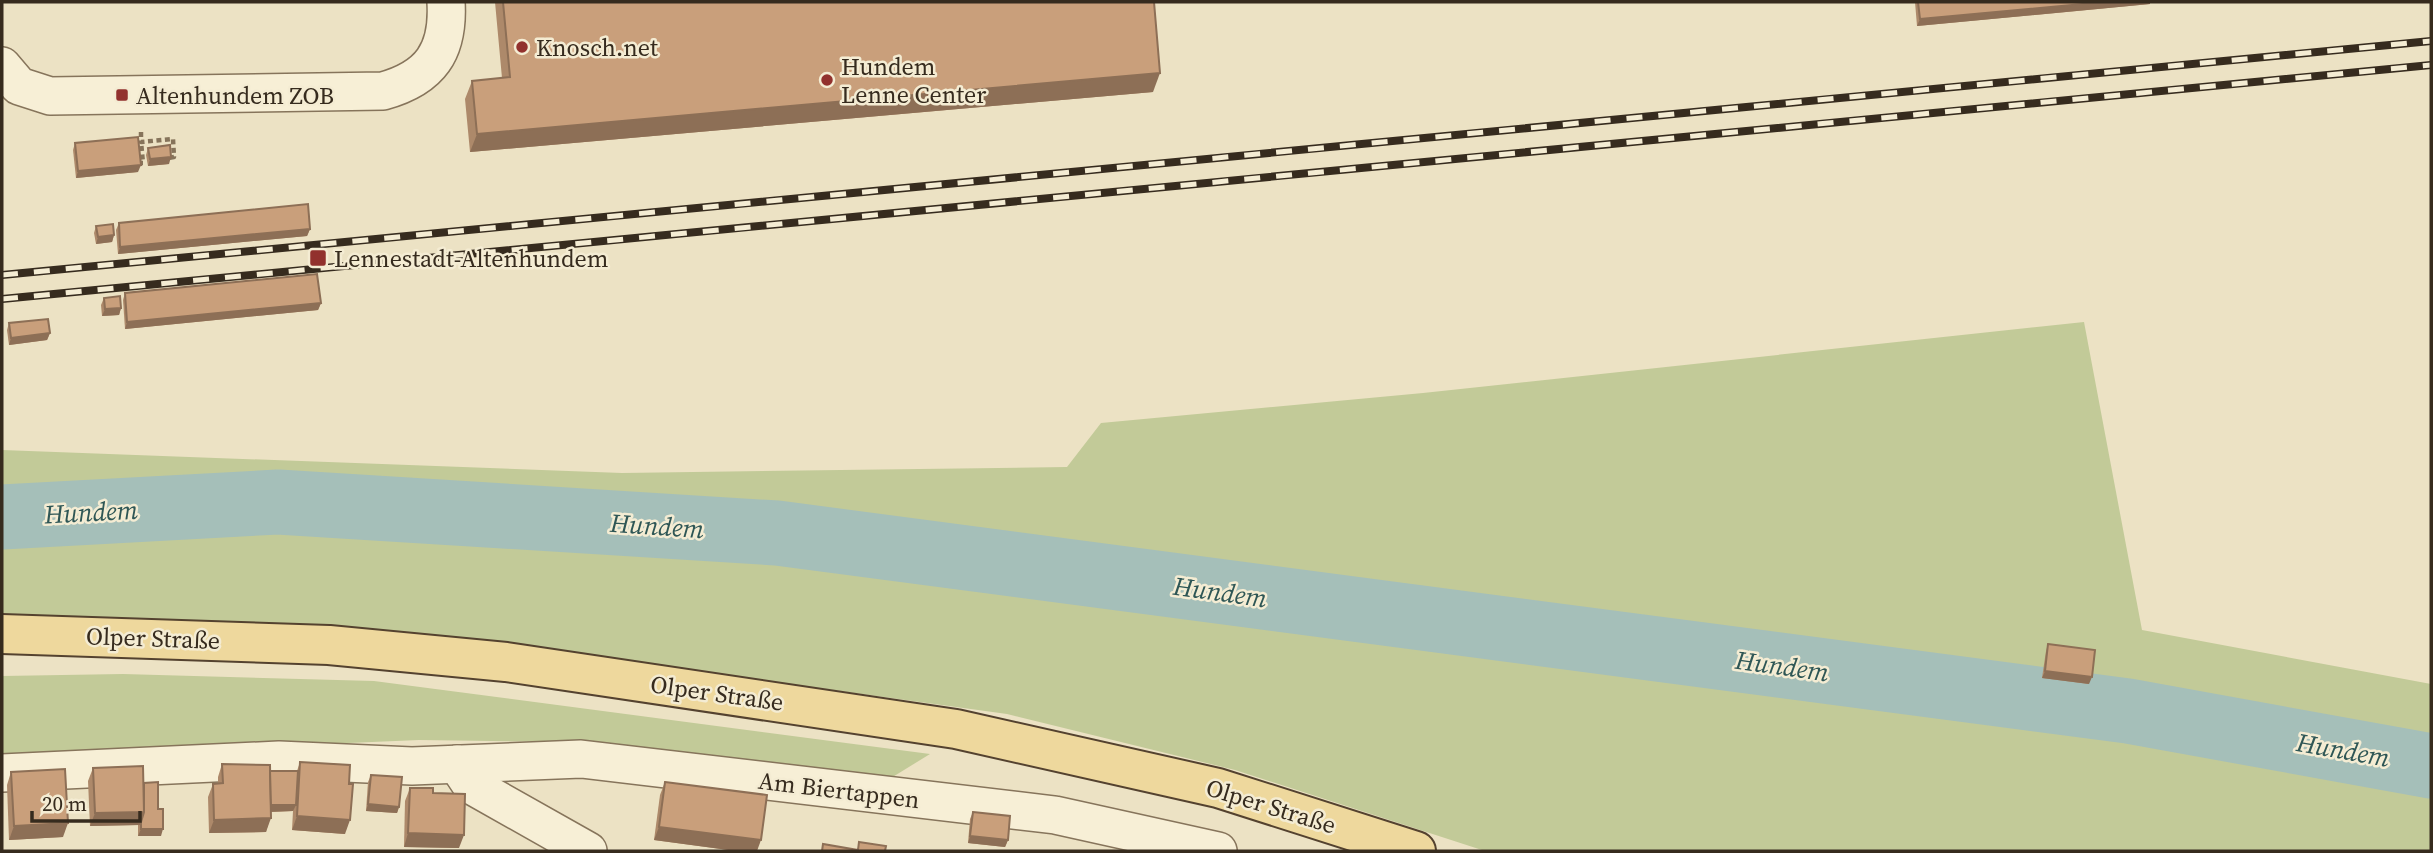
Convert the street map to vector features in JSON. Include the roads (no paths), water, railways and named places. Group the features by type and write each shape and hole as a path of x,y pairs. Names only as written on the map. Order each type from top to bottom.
{"main road":[{"name":"Olper Straße","path":"2,634 329,645 506,662 956,729 1218,788 1416,851"}],"street":[{"path":"2,66 19,86 50,96 383,92 408,85 428,69 441,49 446,2"},
{"name":"Am Biertappen","path":"2,773 279,760 412,766 581,759 1080,819 1218,851"},
{"path":"457,764 471,785 588,851"}],"waterway":[{"name":"Hundem","path":"2,517 278,502 777,533 2128,711 2431,766"}],"railway":[{"path":"2,275 2431,41"},
{"path":"2,299 2431,65"}],"place":[{"name":"Knosch.net","path":"522,47"},
{"name":"Hundem Lenne Center","path":"827,80"},
{"name":"Altenhundem ZOB","path":"122,95"},
{"name":"Lennestadt-Altenhundem","path":"318,258"}]}
